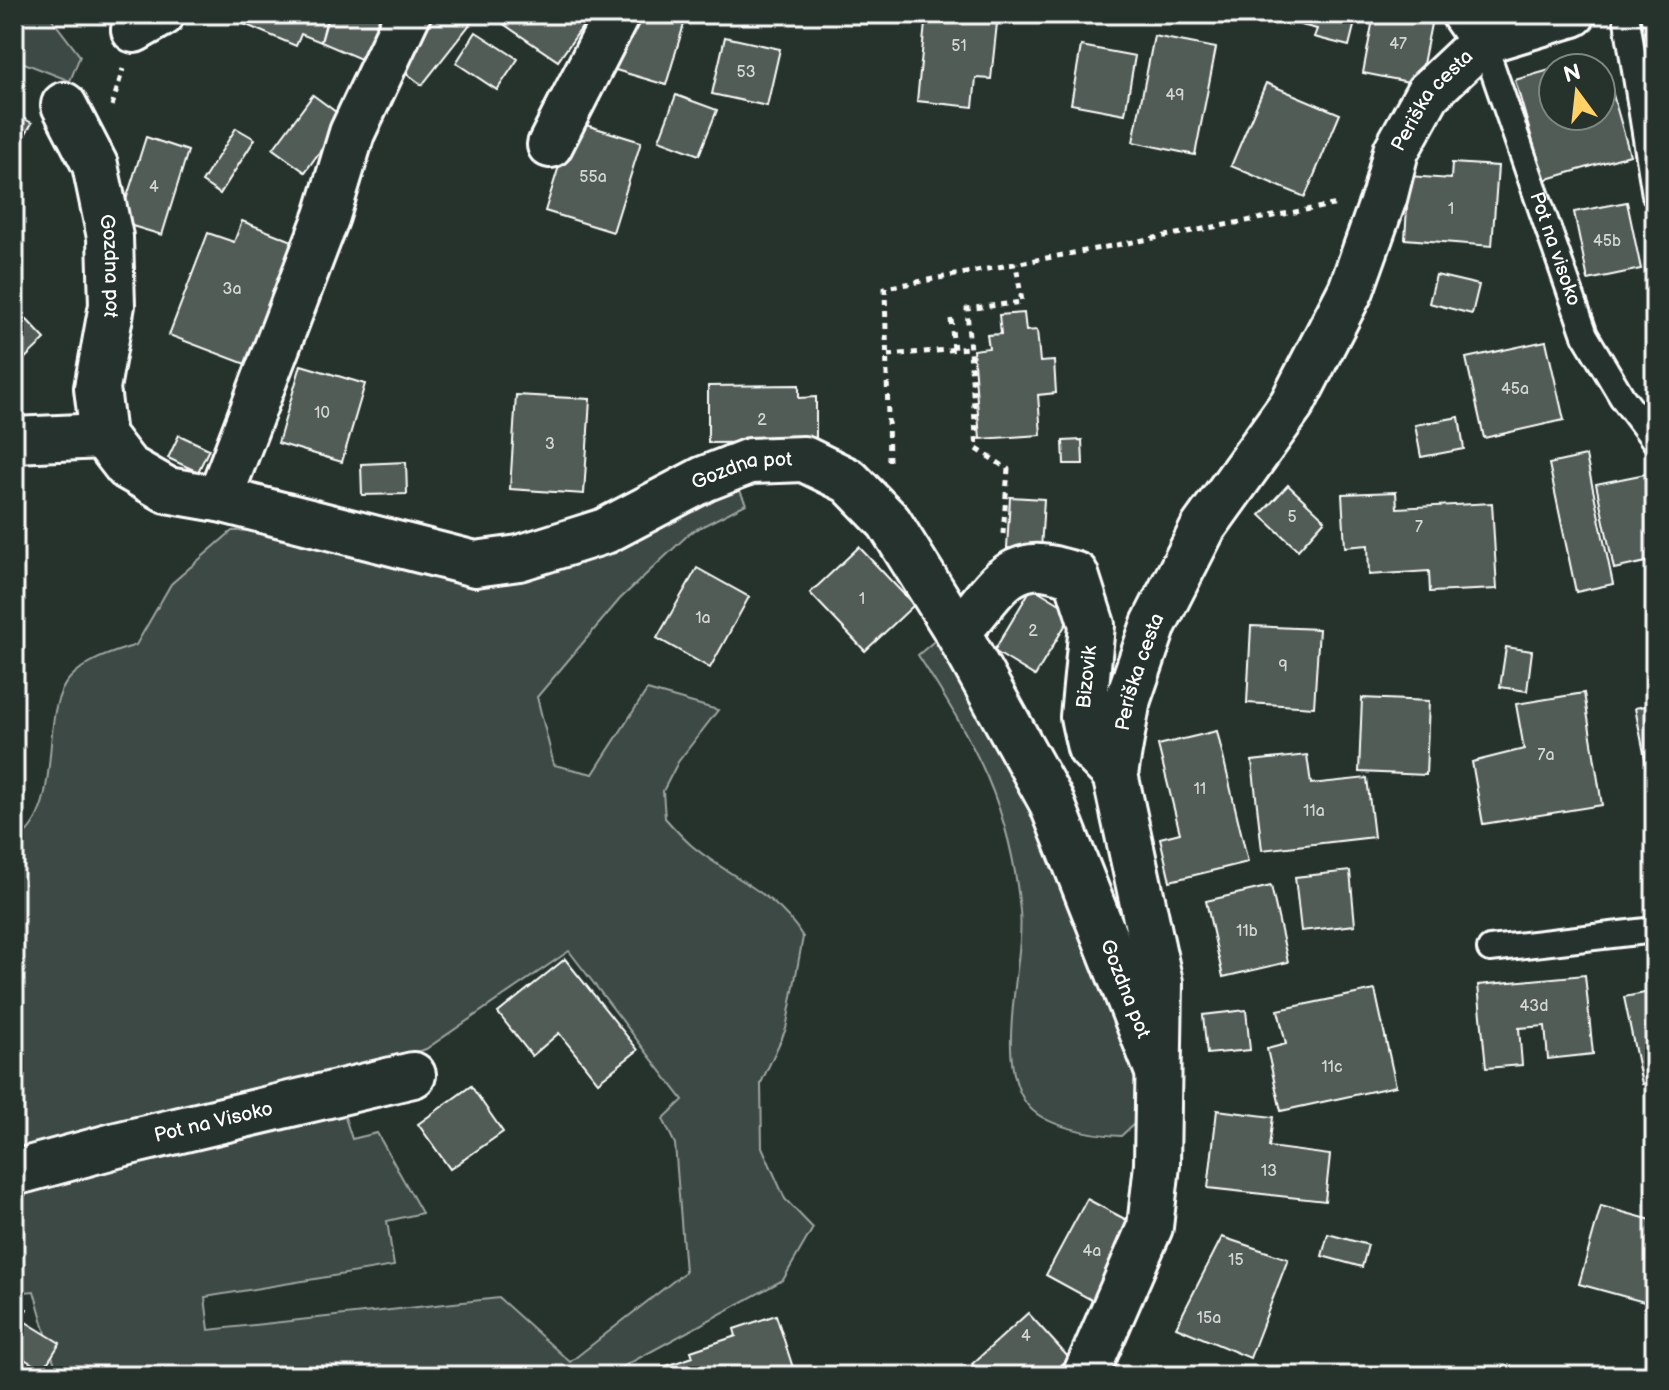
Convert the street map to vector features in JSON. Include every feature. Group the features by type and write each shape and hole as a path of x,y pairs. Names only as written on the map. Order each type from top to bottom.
{"street":[{"path":"219,499 327,216 352,133 408,14"},
{"path":"550,145 617,14"},
{"path":"1474,28 1573,14"},
{"name":"Periška cesta","path":"1085,1376 1150,1227 1157,1165 1160,983 1115,774 1128,699 1154,624 1203,528 1292,404 1351,290 1385,195 1396,151 1428,93 1474,28"},
{"name":"Gozdna pot","path":"64,105 95,165 110,237 112,305 97,388 103,436 127,467 167,490 219,499 475,564 519,558 605,531 704,479 750,461 804,459 849,481 889,522 957,631 1051,801 1158,1072"},
{"path":"14,440 103,436"},
{"name":"Bizovik","path":"1000,579 1034,566 1076,575 1092,625 1083,717 1090,748 1115,774"},
{"path":"957,631 976,616 1000,579"},
{"name":"Pot na Visoko","path":"14,1173 117,1145 413,1075"}],"lane":[{"path":"1626,14 1655,195"},
{"name":"Pot na visoko","path":"1474,28 1585,335 1622,397 1655,441"},
{"path":"1490,949 1655,930"}],"path":[{"path":"95,165 148,22"},
{"path":"889,522 885,288 1385,195"},
{"path":"1000,579 1008,469 977,449 967,309 1022,302 1016,264"},
{"path":"951,319 954,350"},
{"path":"888,355 970,348"}],"shaded area":[{"path":"14,14 48,14 80,56 70,81 14,59"},
{"path":"735,480 746,504 691,532 620,599 537,697 554,765 593,774 647,690 718,710 678,762 663,791 665,818 706,857 780,908 803,937 786,1029 761,1083 762,1147 785,1199 813,1228 783,1280 606,1376 58,1376 34,1291 14,1293 14,1178 341,1105 352,1139 377,1133 422,1213 387,1221 394,1266 205,1297 209,1330 499,1298 570,1362 685,1272 675,1144 663,1119 683,1100 569,951 426,1049 362,1070 14,1157 14,842 31,827 41,808 54,714 60,694 70,678 92,661 136,645 171,584 232,531 269,530 460,573"},
{"path":"939,637 1048,832 1138,1056 1134,1124 1121,1136 1083,1131 1044,1118 1026,1103 1016,1083 1011,1036 1020,911 1015,873 999,807 987,776 918,655"}],"building":[{"path":"247,14 328,14 321,42 301,34 296,46 244,24"},
{"path":"329,14 387,14 370,63 321,42"},
{"path":"425,14 478,14 422,85 389,60"},
{"path":"503,14 572,14 585,23 558,61 499,21"},
{"path":"624,14 687,14 666,85 609,68"},
{"path":"926,14 998,14 991,79 976,78 973,107 917,101"},
{"path":"1295,14 1357,14 1349,46 1314,37 1317,29 1293,23"},
{"path":"1374,14 1433,14 1419,84 1363,73"},
{"path":"476,32 518,59 497,90 456,63"},
{"path":"1154,36 1216,48 1195,155 1133,142"},
{"path":"725,37 780,49 767,106 712,94"},
{"path":"1081,46 1135,56 1125,114 1071,104"},
{"path":"1537,74 1537,132 1617,132 1617,109 1630,155 1544,180 1515,80"},
{"path":"1266,83 1340,114 1305,197 1231,166"},
{"path":"313,95 344,118 305,172 273,149"},
{"path":"676,95 717,110 699,155 659,140"},
{"path":"14,113 32,123 14,153"},
{"path":"573,121 641,142 613,232 545,211"},
{"path":"236,128 255,139 220,194 202,182"},
{"path":"146,137 188,151 162,235 119,222"},
{"path":"1452,163 1498,166 1492,246 1405,239 1409,176 1451,179"},
{"path":"1627,202 1641,269 1588,280 1574,212"},
{"path":"242,221 295,242 248,365 169,335 208,233 234,242"},
{"path":"1436,275 1479,285 1472,314 1429,303"},
{"path":"14,306 45,339 14,369"},
{"path":"1024,313 1026,331 1037,330 1040,362 1054,361 1056,393 1038,395 1041,435 980,439 973,350 989,348 987,335 1001,334 999,315"},
{"path":"1546,341 1564,420 1484,438 1466,358"},
{"path":"301,365 365,384 342,462 278,443"},
{"path":"799,385 799,398 816,397 816,442 708,443 708,386"},
{"path":"516,395 590,399 584,494 510,489"},
{"path":"1459,417 1464,449 1421,457 1415,425"},
{"path":"179,435 209,449 198,472 168,458"},
{"path":"1082,440 1083,464 1064,464 1063,441"},
{"path":"1586,456 1613,584 1576,592 1549,464"},
{"path":"406,462 407,494 362,495 361,464"},
{"path":"1655,472 1655,560 1614,569 1596,484"},
{"path":"1288,485 1325,520 1298,550 1260,515"},
{"path":"1396,492 1397,508 1492,503 1497,589 1430,592 1429,571 1369,575 1368,545 1345,547 1342,494"},
{"path":"1010,497 1044,499 1041,550 1007,548"},
{"path":"859,547 914,605 865,651 810,593"},
{"path":"697,568 749,597 710,668 657,638"},
{"path":"1032,587 1073,612 1035,676 994,651"},
{"path":"1251,626 1319,629 1314,707 1247,703"},
{"path":"1506,647 1532,651 1527,691 1500,687"},
{"path":"1584,693 1602,805 1483,824 1472,762 1524,749 1516,704"},
{"path":"1362,698 1429,701 1426,775 1359,772"},
{"path":"1655,704 1655,782 1650,783 1635,708"},
{"path":"1217,731 1248,862 1170,881 1160,838 1180,833 1158,745"},
{"path":"1307,755 1311,784 1367,778 1374,837 1262,850 1252,761"},
{"path":"1350,871 1355,925 1301,931 1295,877"},
{"path":"1271,886 1288,962 1223,977 1206,901"},
{"path":"565,959 638,1050 598,1082 559,1033 532,1056 498,1013"},
{"path":"1585,975 1593,1054 1548,1059 1545,1026 1519,1028 1522,1065 1486,1068 1478,985"},
{"path":"1375,990 1396,1086 1281,1111 1267,1049 1286,1044 1278,1010"},
{"path":"1655,991 1655,1082 1642,1084 1624,997"},
{"path":"1246,1010 1250,1050 1207,1054 1203,1015"},
{"path":"471,1086 503,1132 450,1169 418,1124"},
{"path":"1217,1110 1273,1117 1269,1147 1330,1155 1325,1201 1208,1188"},
{"path":"1087,1199 1138,1226 1097,1303 1046,1275"},
{"path":"1601,1206 1655,1221 1655,1305 1579,1284"},
{"path":"1328,1234 1368,1245 1362,1267 1322,1256"},
{"path":"1222,1237 1288,1259 1250,1358 1176,1327"},
{"path":"14,1301 27,1309 21,1319 60,1343 43,1370 14,1353"},
{"path":"1028,1313 1069,1358 1049,1376 983,1376 972,1364"},
{"path":"776,1315 795,1374 653,1376 651,1371 693,1357 691,1351 736,1336 734,1329"}]}
